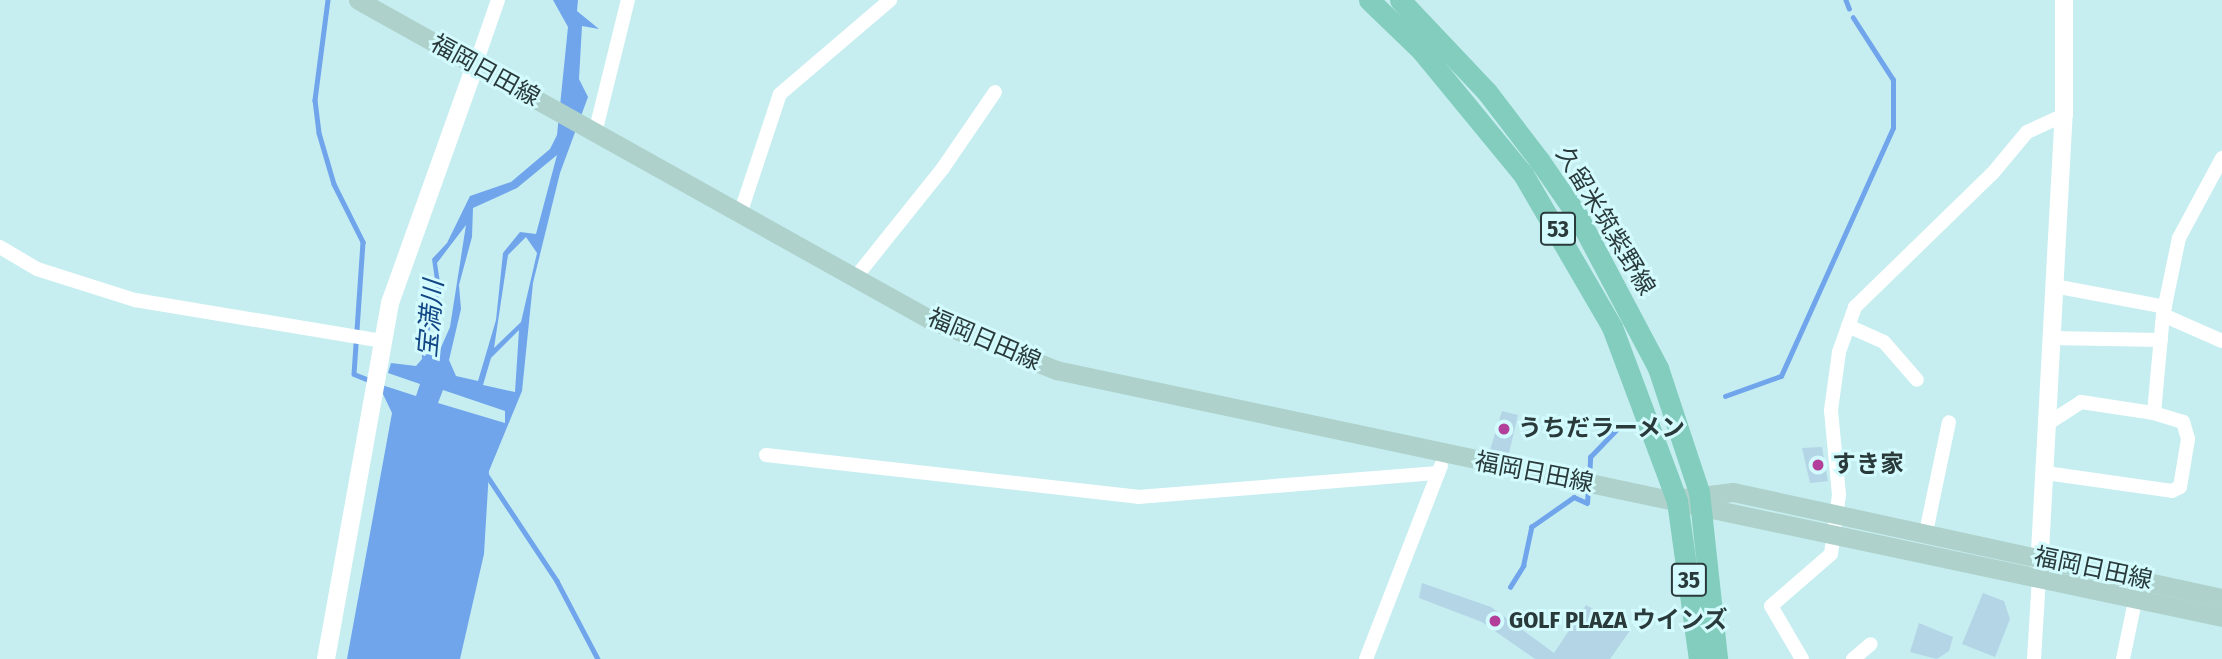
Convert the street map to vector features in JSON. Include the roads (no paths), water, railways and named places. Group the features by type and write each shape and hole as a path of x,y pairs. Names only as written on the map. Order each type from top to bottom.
{"main road":[{"name":"福岡日田線","path":"358,0 931,320 1056,370 1442,464 1677,501 1732,492 1838,512 1926,532 2136,596 2222,617"},
{"name":"久留米筑紫野線","path":"1369,0 1474,112 1555,224 1617,338 1677,501"},
{"name":"久留米筑紫野線","path":"1400,0 1487,92 1577,215 1658,368 1701,499"},
{"name":"福岡日田線","path":"1701,499 1836,533 2222,597"},
{"name":"35","path":"1701,499 1717,659"},
{"name":"35","path":"1677,501 1699,659"}],"street":[{"path":"326,659 382,341 481,69 498,0"},
{"path":"590,131 628,0"},
{"path":"740,214 780,94 890,0"},
{"path":"2034,659 2064,115 2064,0"},
{"path":"855,278 943,168 995,92"},
{"path":"1802,659 1771,606 1831,554 1838,512 1831,410 1848,326 1855,307 1992,174 2027,132 2064,115"},
{"path":"2154,413 2164,311 2179,239 2222,158"},
{"path":"0,247 37,269 135,300 382,341"},
{"path":"2054,286 2164,311 2222,341"},
{"path":"1848,326 1884,342 1917,380"},
{"path":"2051,338 2161,340"},
{"path":"2046,473 2172,491 2180,487 2188,439 2183,422 2154,413 2081,402 2047,424"},
{"path":"1926,532 1949,422"},
{"path":"766,455 1138,497 1442,464 1366,659"},
{"path":"2123,659 2136,596"},
{"path":"1853,659 1871,644"}],"water":[{"name":"宝満川","path":"553,0 578,0 577,11 599,29 582,26 579,79 588,97 560,173 533,283 522,391 489,471 484,554 460,659 347,659 392,413 381,390 382,385 416,396 420,384 388,373 391,363 416,366 422,359 421,338 436,287 432,259 447,243 470,196 511,182 550,149 557,135 568,27","holes":["557,155 536,234 520,232 503,253 496,320 478,381 456,376 449,360 461,309 459,285 472,237 473,208 517,188","466,225 450,327 439,352 430,353 428,336 441,289 437,263","526,237 537,253 521,322 494,348 508,255","519,330 515,392 483,385 491,358","443,390 505,411 505,423 438,403"]}],"waterway":[{"path":"328,0 315,100 319,133 334,184 363,242 354,374 371,381"},
{"path":"1846,0 1849,8"},
{"path":"1725,396 1781,376 1893,128 1893,80 1853,18"},
{"path":"1589,479 1590,457 1617,429"},
{"path":"486,474 557,581 598,659"},
{"path":"1510,587 1523,566 1531,527 1574,497 1587,503 1588,488"}],"place":[{"name":"うちだラーメン","path":"1504,429"},
{"name":"すき家","path":"1818,465"},
{"name":"GOLF PLAZA ウインズ","path":"1495,621"}]}
